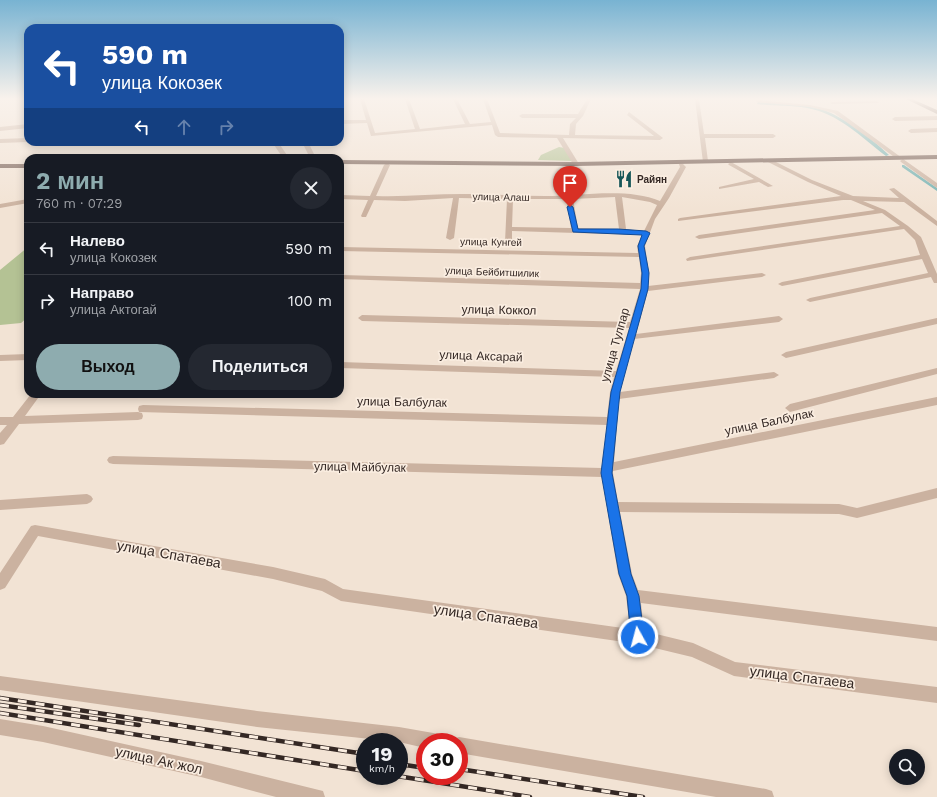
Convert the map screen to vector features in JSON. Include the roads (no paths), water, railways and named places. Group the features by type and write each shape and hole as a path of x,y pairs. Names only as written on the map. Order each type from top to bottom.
{"main road":[{"path":"901,160 937,157"},
{"path":"344,164 576,164 705,161 937,160"},
{"path":"344,164 578,166 731,164 770,161"},
{"path":"758,163 780,167"},
{"path":"0,166 24,166"},
{"path":"0,170 24,170"}],"street":[{"path":"559,136 576,164"},
{"path":"581,136 660,138 658,136"},
{"path":"702,136 705,161"},
{"path":"869,136 901,160 934,181 937,186"},
{"path":"0,142 24,140"},
{"path":"770,161 780,167 883,210 918,238 928,265 935,277 810,300"},
{"path":"731,164 770,186"},
{"path":"364,216 386,165"},
{"name":"улица Тулпар","path":"638,637 633,596 625,574 607,471 615,396 644,287 645,273 641,255 641,246 661,204 666,198 682,167 681,165"},
{"path":"721,188 760,180"},
{"path":"892,189 937,224"},
{"path":"618,195 623,231"},
{"name":"улица Алаш","path":"344,197 405,199 618,195 652,200 661,204"},
{"path":"450,238 456,197"},
{"path":"508,240 510,197"},
{"path":"569,197 575,231"},
{"path":"680,220 853,198 906,200"},
{"path":"0,206 24,202"},
{"path":"699,237 883,210"},
{"path":"690,259 906,227"},
{"path":"509,229 623,231 646,233"},
{"name":"улица Кунгей","path":"344,249 641,255"},
{"path":"782,284 925,256"},
{"path":"928,265 937,264"},
{"name":"улица Бейбитшилик","path":"344,277 644,287 762,275"},
{"name":"улица Коккол","path":"362,318 634,326"},
{"path":"631,337 780,319"},
{"path":"786,355 937,321"},
{"path":"0,358 24,357"},
{"name":"улица Аксарай","path":"344,364 620,374"},
{"name":"улица Балбулак","path":"790,408 937,371"},
{"path":"615,396 774,375"},
{"path":"0,441 33,398"},
{"name":"улица Балбулак","path":"607,471 937,401"},
{"name":"улица Балбулак","path":"0,421 141,413 612,420"},
{"name":"улица Майбулак","path":"113,460 607,471"},
{"path":"613,507 839,509 858,514 937,493"},
{"path":"0,505 87,499"},
{"name":"улица Спатаева","path":"0,584 35,530 273,573 325,585 341,595 638,637 693,650 734,669 937,695"},
{"path":"633,596 937,634"},
{"path":"0,683 257,719 416,738"},
{"name":"улица Ак жол","path":"0,727 43,734 201,769 296,794 317,797"},
{"path":"468,747 766,797"}],"waterway":[{"path":"864,136 887,155"},
{"path":"903,166 937,190"}],"railway":[{"path":"0,698 356,753"},
{"path":"0,705 139,725"},
{"path":"0,713 356,770"},
{"path":"408,765 416,767"},
{"path":"468,770 643,797"},
{"path":"408,778 530,797"}],"place":[{"name":"Райян","path":"624,179"}]}
